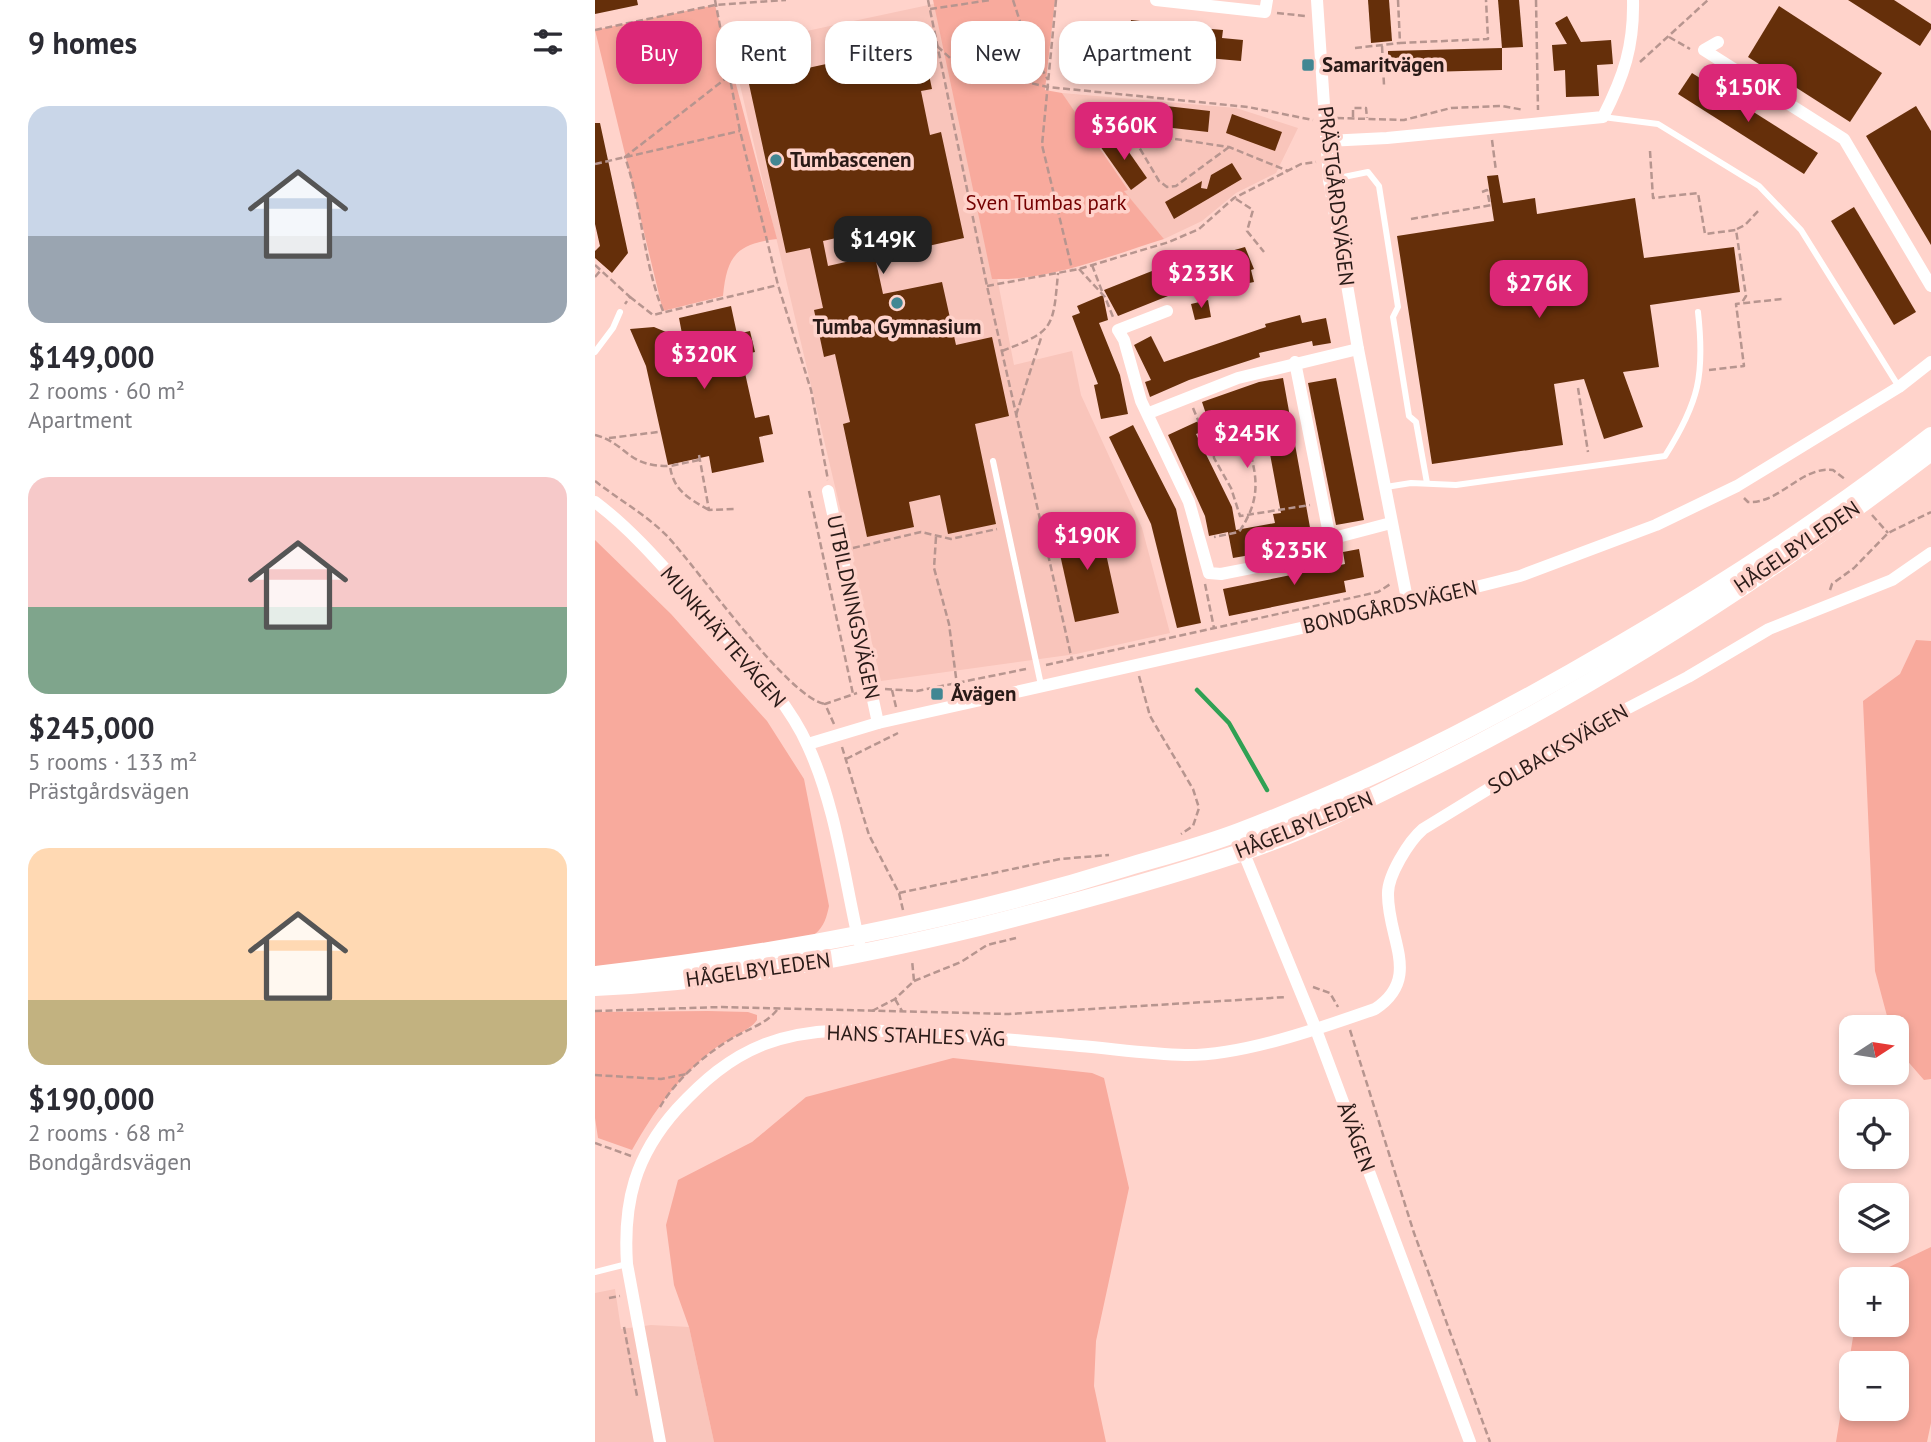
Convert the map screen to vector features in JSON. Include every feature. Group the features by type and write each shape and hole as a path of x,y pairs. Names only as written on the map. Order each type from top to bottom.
{"main road":[{"name":"HÅGELBYLEDEN","path":"595,987 745,975 860,946 1236,834 1370,779 1524,701 1703,596 1878,477 1931,436"},
{"name":"HÅGELBYLEDEN","path":"595,975 860,946 1043,911 1243,852 1374,796 1533,716 1711,606 1931,452"}],"street":[{"path":"1156,0 1266,6"},
{"name":"PRÄSTGÅRDSVÄGEN","path":"1317,0 1329,180 1357,349 1408,604"},
{"path":"1327,141 1387,138 1604,117 1623,78 1630,49 1633,0"},
{"path":"1718,42 1704,50 1844,139 1931,286"},
{"path":"1167,311 1118,330 1124,340 1141,401 1189,502 1209,573 1221,574 1318,555 1330,539 1391,523"},
{"path":"1149,413 1238,378 1294,362 1357,349"},
{"path":"1294,362 1330,539"},
{"name":"BONDGÅRDSVÄGEN","path":"807,744 878,723 1408,604 1520,576 1656,525 1737,486 1899,387 1931,362"},
{"name":"UTBILDNINGSVÄGEN","path":"828,491 878,723"},
{"name":"MUNKHÄTTEVÄGEN","path":"595,502 616,518 667,571 780,698 807,744 825,790 860,946"},
{"name":"SOLBACKSVÄGEN","path":"1315,1027 1375,1009 1392,998 1400,980 1387,893 1409,841 1416,835 1578,734 1688,677 1769,629 1892,580 1931,553"},
{"name":"ÅVÄGEN","path":"1236,834 1315,1027 1470,1442"},
{"name":"HANS STAHLES VÄG","path":"660,1442 627,1264 625,1236 636,1155 705,1080 726,1064 765,1044 818,1031 897,1031 1186,1055 1247,1048 1315,1027"}],"lane":[{"path":"1604,117 1658,124 1759,186 1782,206 1801,230 1899,387"},
{"path":"1329,180 1368,172 1379,186 1398,307 1393,317 1409,416 1416,422 1427,482"},
{"path":"595,352 614,328 620,312"},
{"path":"1384,488 1427,482 1456,485 1665,456 1692,405 1701,371 1702,354 1697,312"},
{"path":"993,461 1041,685"},
{"path":"595,1272 627,1264"}],"path":[{"path":"715,0 718,21"},
{"path":"595,30 715,5 786,0"},
{"path":"928,0 932,21"},
{"path":"930,9 991,0"},
{"path":"1013,0 1026,40 1049,80"},
{"path":"1056,0 1042,145 1072,270"},
{"path":"1398,0 1400,43"},
{"path":"1355,48 1488,39 1486,0"},
{"path":"1536,0 1538,113"},
{"path":"1635,67 1708,0"},
{"path":"1266,6 1305,16"},
{"path":"1669,37 1688,49 1704,50"},
{"path":"937,46 960,67 1048,87 1248,107 1309,120 1404,120 1451,108 1502,106 1538,113 1550,111"},
{"path":"937,46 987,286 1072,661"},
{"path":"1382,46 1384,85"},
{"path":"625,157 719,84"},
{"path":"731,84 778,285 811,390 829,471 828,491"},
{"path":"1353,118 1353,108 1366,108 1367,118"},
{"path":"595,164 740,131"},
{"path":"1229,147 1176,186 1167,187 1159,181 1139,147 1141,139 1148,135 1229,147 1287,171"},
{"path":"1650,151 1653,198 1698,193 1705,234 1736,230 1745,225 1760,209"},
{"path":"625,157 636,190 653,287 663,311"},
{"path":"987,286 1079,269 1169,242 1199,229 1234,198 1301,164 1328,161"},
{"path":"1411,219 1491,205 1487,190 1482,192"},
{"path":"1234,198 1253,210 1247,230 1264,252"},
{"path":"1736,230 1746,296 1741,304"},
{"path":"595,265 630,298 653,315 778,285"},
{"path":"1092,265 1113,319"},
{"path":"1079,269 1105,297"},
{"path":"595,277 601,270"},
{"path":"1016,416 1042,335 1053,316 1058,273"},
{"path":"620,312 630,298"},
{"path":"1701,371 1744,366 1736,304 1782,299"},
{"path":"1002,351 1042,335"},
{"path":"1578,388 1588,452"},
{"path":"1189,397 1205,437 1213,444"},
{"path":"1200,540 1239,532 1251,515 1256,494 1256,472 1245,433 1223,429 1213,444 1214,458 1231,488 1240,516 1251,515 1324,502"},
{"path":"595,435 608,438 657,432"},
{"path":"608,438 629,458 657,467 699,460"},
{"path":"699,455 709,510"},
{"path":"670,466 672,482 677,489 709,510 735,509"},
{"path":"1737,486 1743,498 1756,502 1815,471 1833,470 1847,481"},
{"path":"595,481 667,536 726,610 798,688 816,702 825,704 872,690 918,691 1072,661 1378,592 1386,585 1402,581"},
{"path":"809,491 853,694"},
{"path":"1826,607 1832,584 1854,568 1888,533 1931,512"},
{"path":"1872,515 1888,533"},
{"path":"849,549 921,532 951,539 1007,527"},
{"path":"936,535 934,568 949,624 957,685"},
{"path":"1209,573 1204,577 1214,628"},
{"path":"1133,646 1142,694 1150,716 1193,789 1199,808 1193,826 1171,840"},
{"path":"825,704 838,733 869,835 899,893 904,914"},
{"path":"846,759 895,738 900,730"},
{"path":"899,893 1061,859 1121,855"},
{"path":"869,1013 895,999 914,981 961,962 987,944 1016,938"},
{"path":"912,956 914,981"},
{"path":"595,1011 722,1007 869,1013 1091,1011 1280,998 1313,986 1322,989 1336,999 1339,1013 1346,1017 1415,1233 1490,1442"},
{"path":"895,999 902,1013 897,1031"},
{"path":"656,1114 687,1074 727,1042 771,1019 777,1010"},
{"path":"595,1075 661,1079 687,1074"},
{"path":"595,1143 636,1155"},
{"path":"627,1163 636,1155"},
{"path":"609,1298 620,1296 620,1292"},
{"path":"623,1322 638,1401"},
{"path":"617,1336 625,1335"},
{"path":"625,1376 632,1375"}],"shaded area":[{"name":"Tumba Gymnasium","path":"952,0 955,21 951,21 951,84 965,84 986,220 1014,365 1072,351 1081,395 1142,528 1170,633 1076,654 881,681 740,84 811,84 811,30 825,27 825,84 937,84 937,21 853,21"},
{"path":"1062,93 1236,108 1298,128 1276,173 1236,193 1202,221 1164,239 1105,169"},
{"path":"615,1289 621,1329 651,1325 689,1327 714,1442 595,1442 595,1293"}],"green space":[{"name":"Sven Tumbas park","path":"933,0 1055,0 1045,90 1062,93 1128,190 1124,191 1164,239 1057,272 1014,279 992,279"},
{"path":"715,5 719,21 716,21 716,84 736,84 777,239 752,244 736,254 727,271 723,296 663,311 595,30 616,26 616,84 702,84 702,21 638,21"},
{"path":"595,540 671,614 767,721 804,779 829,906 823,925 815,934 776,946 745,951 595,967"},
{"path":"1916,640 1931,641 1931,1079 1924,1080 1909,1063 1909,1015 1887,1015 1875,971 1863,701 1900,674"},
{"path":"595,1012 748,1012 757,1015 757,1020 714,1049 685,1075 657,1110 632,1150 598,1138 595,1118"},
{"path":"953,1058 1092,1073 1104,1078 1129,1188 1096,1341 1094,1386 1106,1442 714,1442 689,1327 674,1285 666,1225 678,1180 752,1142 806,1097"},
{"path":"1931,1247 1931,1423 1927,1442 1836,1442 1839,1421 1909,1421 1909,1351 1851,1351 1853,1337 1909,1337 1909,1267 1889,1267"}],"building":[{"path":"595,0 637,0 638,5 595,14"},
{"path":"1368,0 1389,0 1392,41 1371,43"},
{"path":"1498,0 1519,0 1523,47 1502,48"},
{"path":"1848,0 1894,0 1931,24 1931,29 1920,46"},
{"path":"1779,6 1882,73 1850,122 1748,57"},
{"path":"1567,16 1581,42 1611,40 1613,64 1597,65 1599,96 1566,97 1565,70 1554,71 1552,45 1567,44 1555,23"},
{"path":"1216,29 1223,30 1222,38 1243,40 1241,61 1216,59"},
{"path":"1502,48 1502,70 1388,73 1388,51"},
{"path":"825,64 825,84 931,84 932,89 921,91 930,135 941,132 964,238 919,248 916,236 894,240 896,253 875,257 883,294 942,282 956,345 992,337 1009,416 975,424 996,524 948,534 940,495 909,502 914,527 867,537 843,424 850,422 835,354 824,357 814,310 823,308 810,248 786,253 749,84 811,84 811,67","holes":["845,236 850,261 828,266 823,241"]},
{"path":"1692,73 1818,153 1804,174 1678,94"},
{"path":"1140,103 1210,111 1208,132 1137,124"},
{"path":"1916,106 1931,131 1931,245 1866,136"},
{"path":"1232,114 1282,132 1275,151 1226,133"},
{"path":"595,123 600,123 628,253 612,273 595,258 595,251 600,246 595,224"},
{"path":"1117,135 1147,178 1131,190 1100,146"},
{"path":"1232,163 1242,179 1174,219 1165,202 1202,181 1201,188 1207,189 1211,175"},
{"path":"1498,175 1503,203 1535,198 1537,214 1635,198 1644,258 1734,247 1740,292 1650,305 1659,367 1623,372 1643,427 1604,439 1584,379 1554,384 1563,445 1432,464 1397,236 1494,221 1487,176"},
{"path":"1854,207 1916,312 1894,325 1831,221"},
{"path":"1245,247 1254,269 1251,270 1254,282 1200,293 1194,271 1226,262 1224,253"},
{"path":"1157,269 1162,281 1167,279 1173,294 1118,316 1104,290"},
{"path":"1103,295 1108,320 1099,323 1120,375 1128,414 1101,419 1094,385 1098,384 1072,316 1080,313 1077,306"},
{"path":"1208,300 1211,317 1195,320 1191,304"},
{"path":"731,306 737,334 750,331 755,352 741,355 755,418 769,415 773,434 759,437 764,462 712,473 709,456 668,465 646,366 630,329 654,327 683,339 679,318"},
{"path":"1300,315 1302,323 1326,318 1331,343 1313,346 1312,341 1259,353 1260,357 1189,380 1150,397 1145,382 1151,380 1134,345 1151,336 1164,362 1266,327 1265,324"},
{"path":"1283,378 1313,544 1233,558 1228,532 1209,536 1205,516 1168,435 1207,417 1202,402 1259,382","holes":["1262,411 1281,513 1273,514 1275,523 1236,530 1232,507 1196,434"]},
{"path":"1336,378 1364,520 1336,525 1308,383"},
{"path":"1133,425 1176,509 1201,623 1177,628 1151,524 1109,437"},
{"path":"1099,522 1119,613 1075,622 1055,532"},
{"path":"1359,549 1364,577 1344,581 1346,592 1229,616 1223,589 1345,564 1343,552"}],"waterway":[{"path":"1197,690 1229,723 1267,790"}],"place":[{"name":"Samaritvägen","path":"1308,65"},
{"name":"Tumbascenen","path":"776,160"},
{"name":"Tumba Gymnasium","path":"897,303"},
{"name":"Åvägen","path":"937,694"}]}
